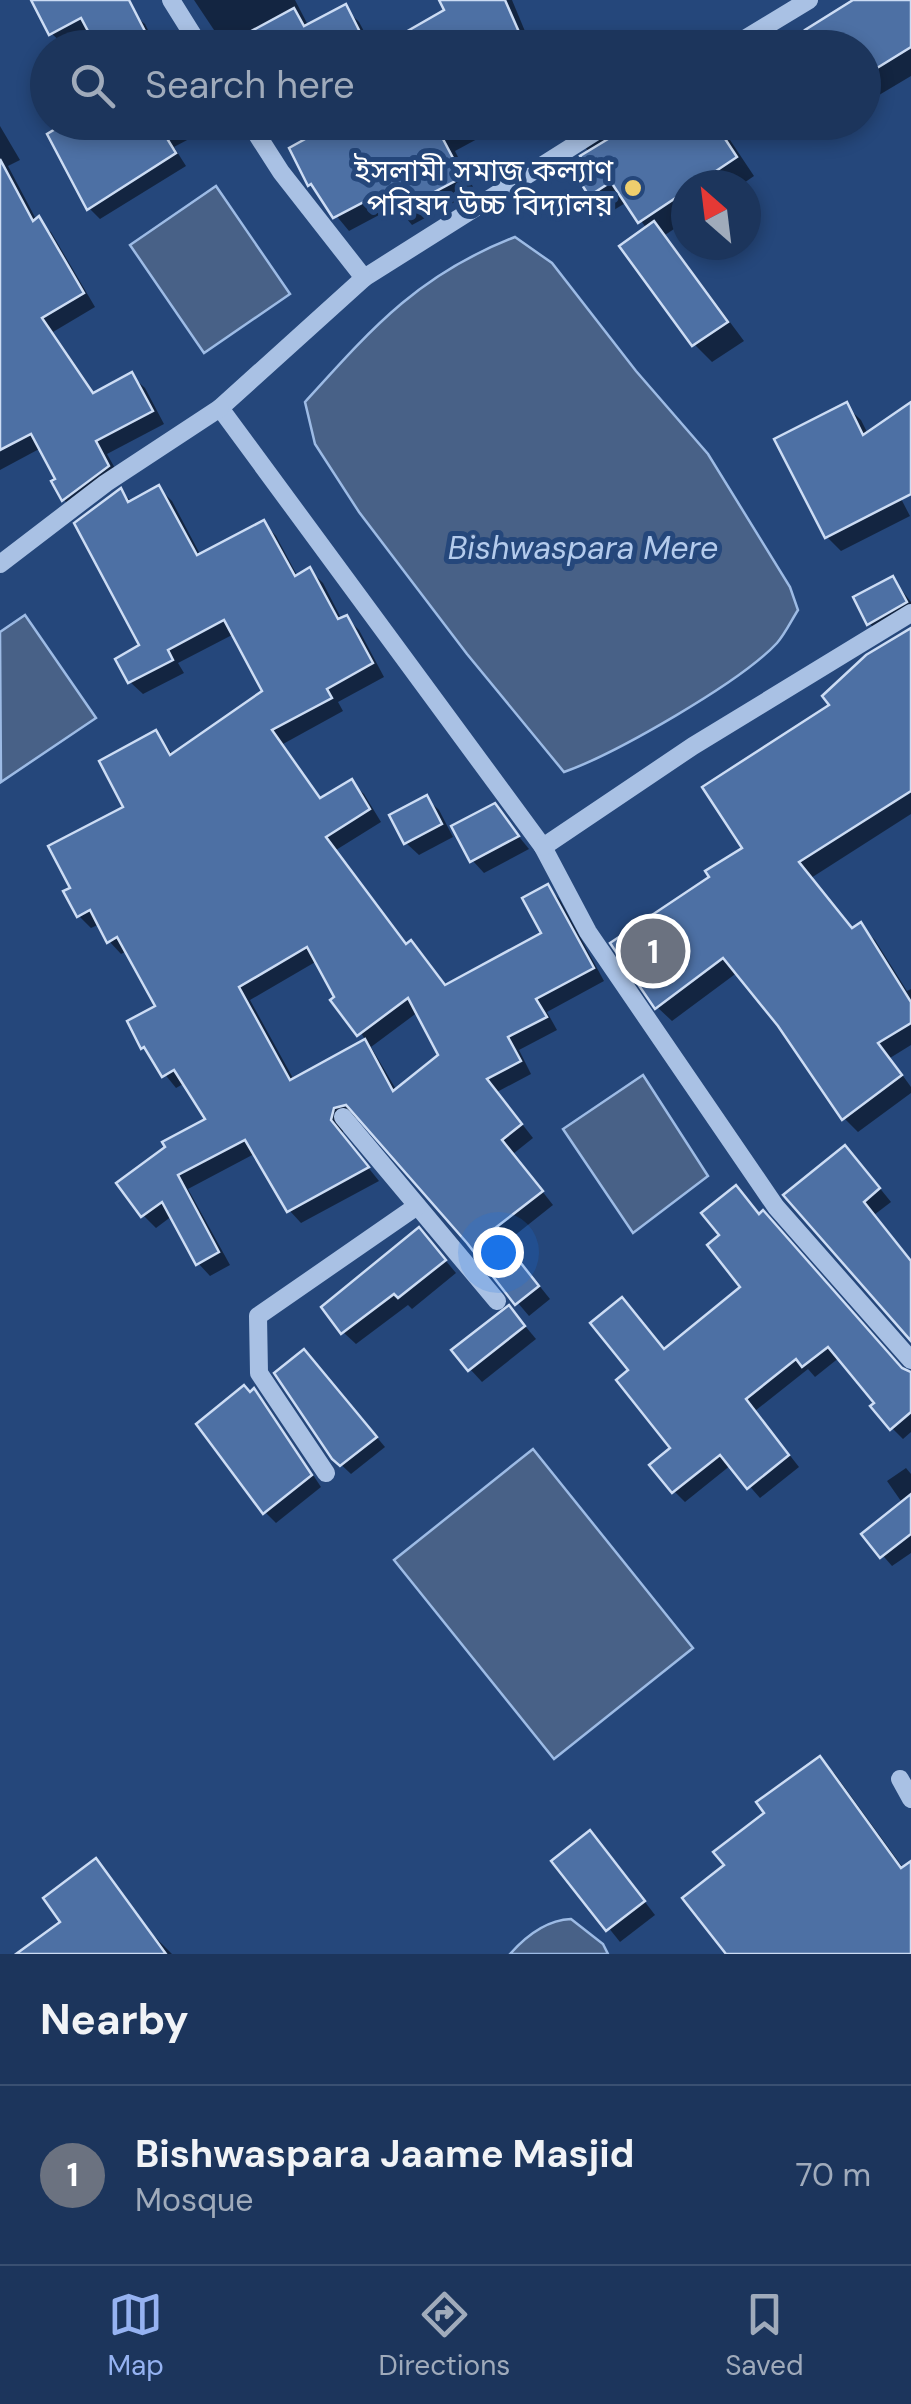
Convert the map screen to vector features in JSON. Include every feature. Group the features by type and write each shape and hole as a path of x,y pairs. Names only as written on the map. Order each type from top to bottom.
{"street":[{"path":"171,0 190,30"},
{"path":"760,30 809,0"},
{"path":"261,140 364,278"},
{"path":"0,564 106,483 220,408 364,278 582,140"},
{"path":"220,408 543,847 606,960 776,1207 911,1360"},
{"path":"543,847 693,746 911,614"},
{"path":"343,1117 497,1301"},
{"path":"326,1473 259,1373 258,1316 417,1206"},
{"path":"900,1779 911,1799"}],"water":[{"path":"216,186 290,294 204,353 130,245"},
{"name":"Bishwaspara Mere","path":"515,237 552,263 636,371 708,454 790,587 798,610 777,643 736,677 644,734 564,772 467,654 359,512 315,444 305,402 376,327 424,286 451,268"},
{"path":"25,615 96,718 1,782 0,632"},
{"path":"643,1075 708,1176 633,1233 563,1129"},
{"path":"533,1449 693,1648 554,1759 394,1560"},
{"path":"571,1919 603,1944 608,1954 510,1954 537,1930"}],"building":[{"path":"31,0 129,0 144,30 87,30 81,18 58,30 46,30"},
{"path":"439,0 505,0 518,30 409,30 444,10"},
{"path":"853,0 911,0 911,47 881,66 881,30 805,30"},
{"path":"346,4 359,30 253,30 294,8 304,26"},
{"path":"50,140 168,140 176,153 87,210"},
{"path":"303,140 443,140 463,177 396,212 385,191 333,218 311,184 308,186 289,148"},
{"path":"606,140 726,140 737,157 718,170 671,170 671,201 638,223 611,182 589,196 572,169 584,162 580,156"},
{"path":"0,159 33,221 39,216 84,293 42,318 93,393 132,372 153,411 96,441 109,466 62,501 31,434 0,450"},
{"path":"654,221 671,244 671,260 683,260 728,322 692,346 619,246"},
{"path":"847,402 863,435 911,402 911,494 825,538 774,439"},
{"path":"159,485 197,555 264,520 295,576 310,567 338,619 347,615 373,663 327,689 332,698 272,730 320,798 352,779 370,809 326,837 406,944 411,940 445,985 541,933 522,898 548,884 594,968 536,999 547,1017 508,1037 521,1061 487,1079 522,1124 502,1140 543,1191 494,1229 539,1286 515,1305 467,1243 346,1105 334,1108 331,1120 369,1167 287,1212 245,1140 178,1175 219,1252 196,1265 162,1202 141,1217 116,1183 165,1147 162,1142 205,1119 174,1070 162,1077 144,1047 141,1049 127,1021 155,1006 117,937 107,943 90,910 77,917 63,891 70,888 48,846 123,807 99,761 156,730 170,755 262,691 224,620 168,650 173,660 128,683 115,659 139,645 74,523 121,488 128,502","holes":["307,947 334,997 330,1000 357,1036 408,998 438,1055 393,1091 365,1039 290,1080 239,987"]},
{"path":"893,576 907,602 867,625 853,597"},
{"path":"911,628 911,791 799,862 852,928 861,922 911,1002 911,1023 878,1043 902,1075 842,1120 778,1026 723,958 655,1009 610,943 709,877 705,871 742,848 702,787 829,705 822,696 866,655"},
{"path":"427,795 442,824 404,844 389,815"},
{"path":"495,803 519,836 470,862 451,826"},
{"path":"845,1145 880,1188 864,1202 911,1261 911,1341 783,1195"},
{"path":"736,1185 759,1214 763,1210 902,1368 911,1372 911,1412 890,1430 870,1406 874,1403 828,1347 802,1367 796,1359 746,1399 789,1455 747,1489 720,1455 672,1493 649,1465 670,1448 616,1380 628,1370 590,1323 622,1297 664,1349 740,1287 707,1245 719,1235 701,1213"},
{"path":"419,1227 446,1260 398,1298 394,1294 341,1334 321,1307"},
{"path":"509,1305 525,1326 468,1371 451,1350"},
{"path":"304,1349 377,1437 340,1466 274,1373"},
{"path":"244,1385 250,1392 254,1388 312,1475 263,1514 196,1424"},
{"path":"911,1494 911,1534 880,1558 861,1534"},
{"path":"820,1756 901,1868 911,1861 911,1954 726,1954 682,1898 724,1865 713,1852 764,1813 756,1802"},
{"path":"590,1830 645,1901 606,1931 551,1861"},
{"path":"96,1858 166,1954 16,1954 60,1922 43,1898"}],"place":[{"name":"ইসলামী সমাজ কল্যাণ পরিষদ উচ্চ বিদ্যালয়","path":"633,188"},
{"name":"Bishwaspara Jaame Masjid","path":"653,951"}]}
